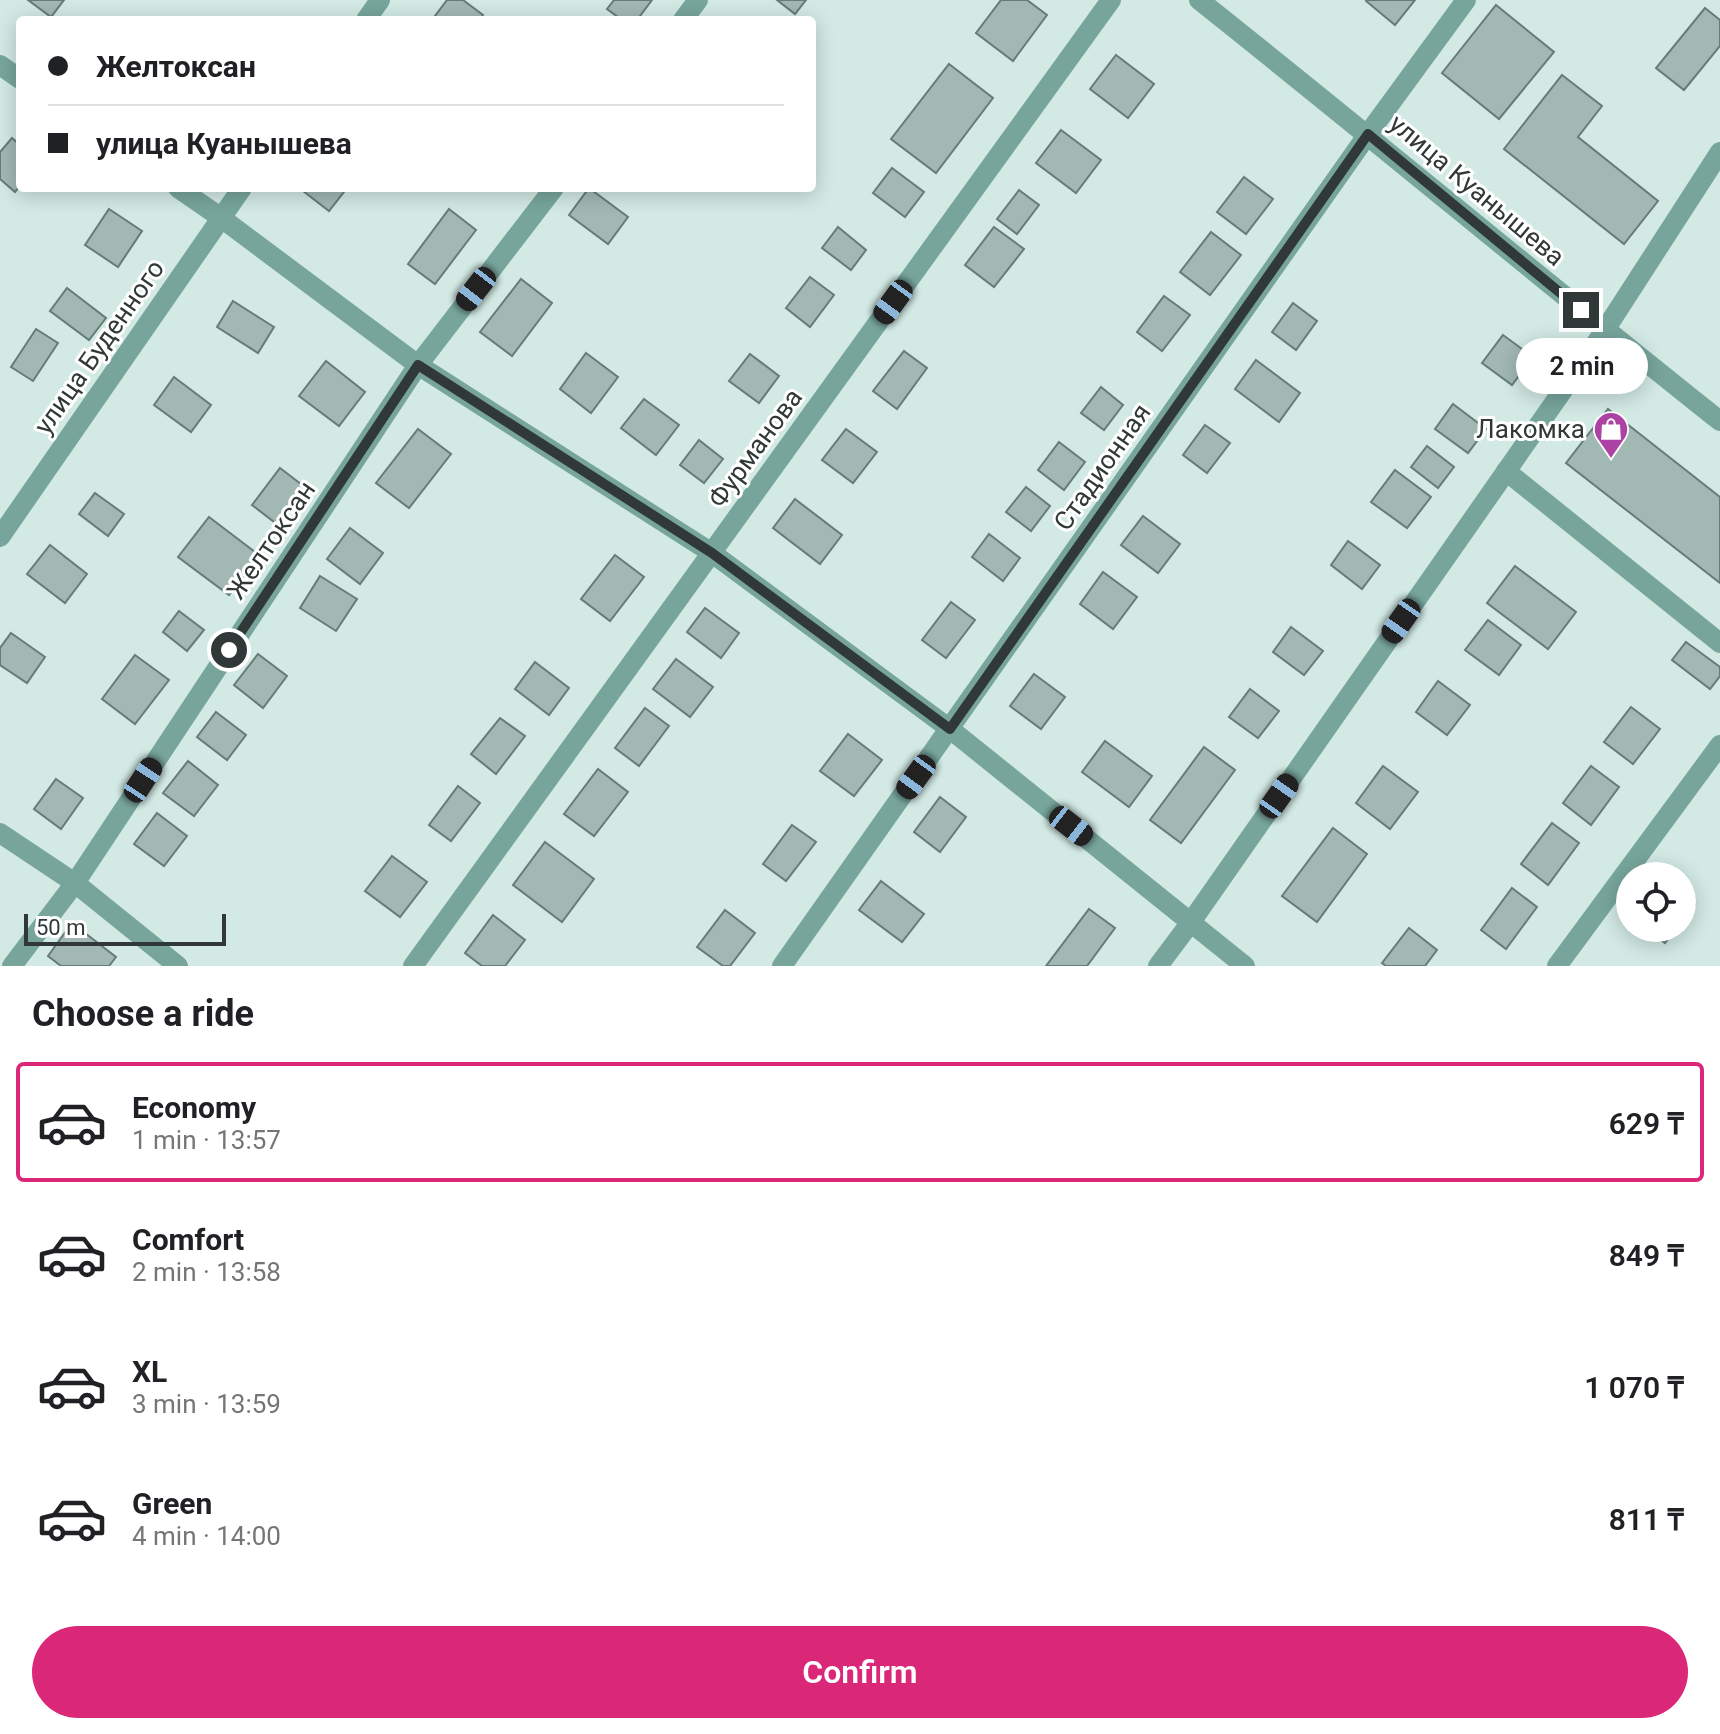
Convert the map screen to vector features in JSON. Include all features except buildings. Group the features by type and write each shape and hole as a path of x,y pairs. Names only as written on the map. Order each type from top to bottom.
{"street":[{"name":"Фурманова","path":"413,966 1111,0"},
{"name":"улица Куанышева","path":"1199,0 1720,421"},
{"name":"Стадионная","path":"782,966 1368,134 1466,0"},
{"path":"1158,966 1605,330 1720,152"},
{"path":"184,192 418,365 712,553 950,729 1245,966"},
{"name":"улица Буденного","path":"0,537 239,192"},
{"name":"Желтоксан","path":"12,966 75,883 418,365 551,192"},
{"path":"1506,471 1720,643"},
{"path":"1557,966 1720,745"},
{"path":"0,833 75,883 178,966"}],"place":[{"name":"Лакомка","path":"1611,460"}],"route":[{"path":"229,650 418,365 712,553 950,729 1368,134 1581,310"}]}
